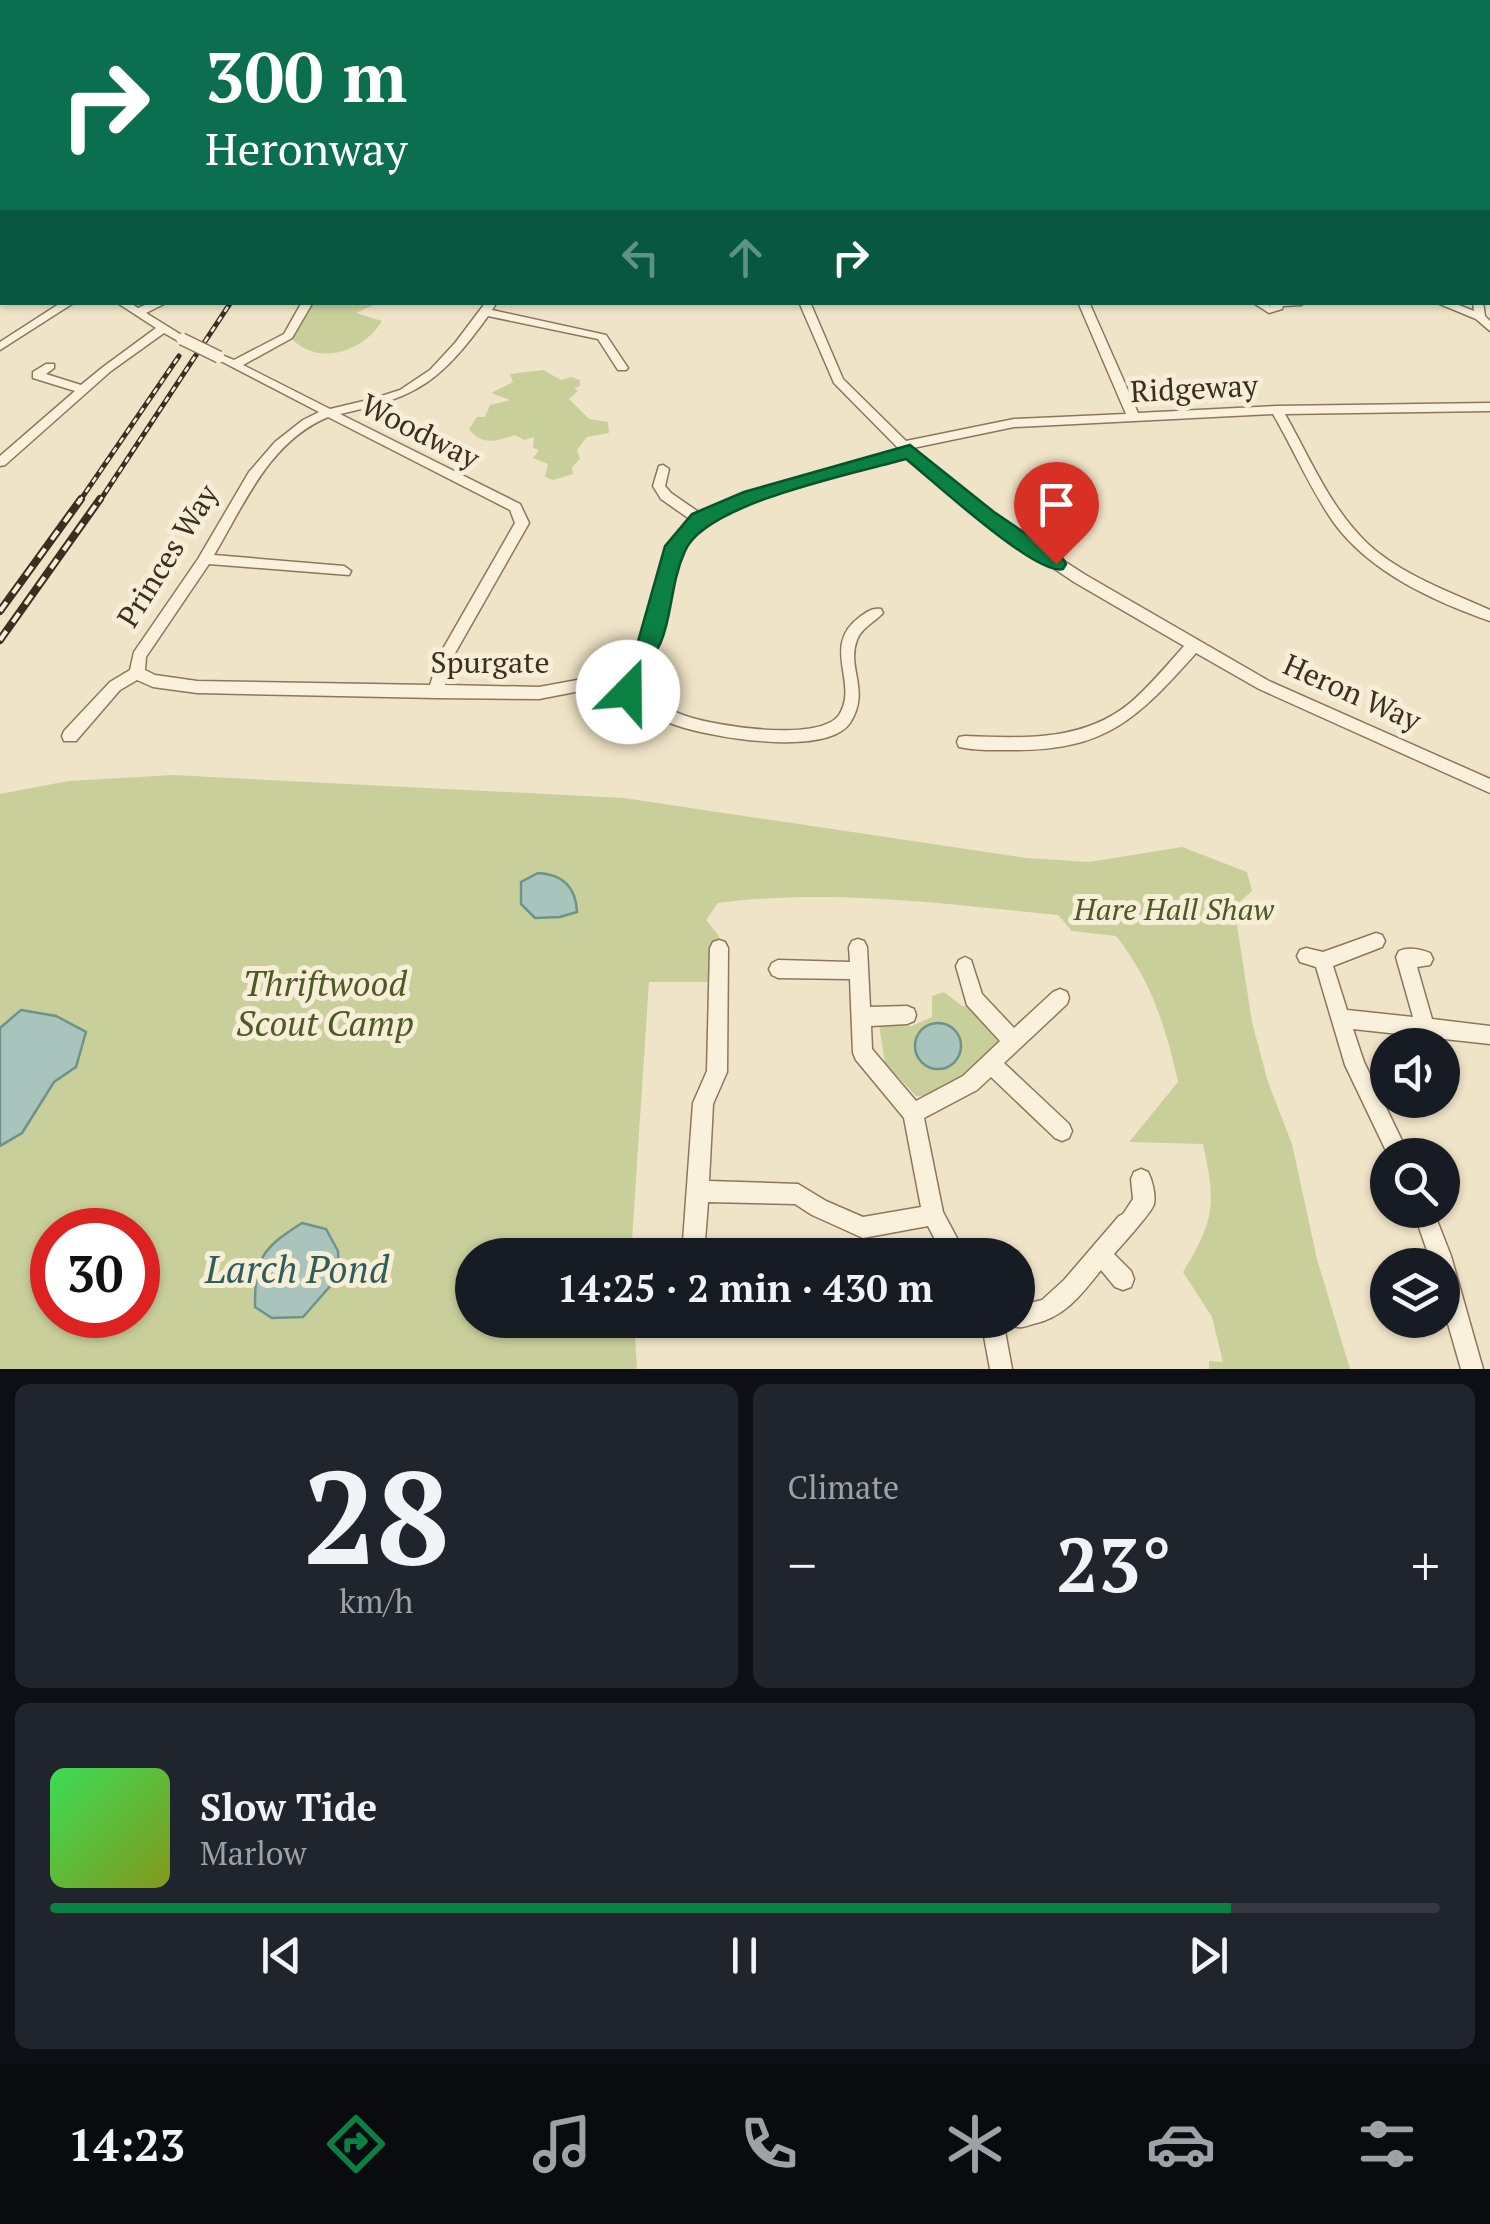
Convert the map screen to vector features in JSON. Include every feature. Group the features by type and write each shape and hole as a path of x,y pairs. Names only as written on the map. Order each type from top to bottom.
{"street":[{"path":"0,347 65,305"},
{"name":"Woodway","path":"126,305 182,340 514,507 519,515 519,532 448,654 436,692"},
{"path":"138,312 156,305"},
{"path":"234,365 288,336 306,305"},
{"name":"Heron Way","path":"805,305 838,380 906,449 1033,550 1193,646 1327,715 1490,786"},
{"path":"1084,305 1133,416"},
{"path":"1448,305 1480,317 1490,328"},
{"path":"1478,305 1480,317"},
{"path":"324,411 386,400 424,380 442,366 489,307 602,337 622,368"},
{"path":"1,462 132,348 164,328"},
{"path":"50,366 37,375 83,390"},
{"name":"Ridgeway","path":"906,449 1014,422 1277,410 1490,407"},
{"path":"1277,410 1333,510 1362,546 1420,583 1490,616"},
{"name":"Princes Way","path":"70,736 115,686 137,673 139,656 206,558 257,467 272,450 324,411"},
{"path":"876,613 850,630 850,708 841,724 825,731 754,735 700,729 646,706 614,680 644,658 676,546 699,518 751,497 906,449"},
{"path":"663,468 659,486 666,496 699,518"},
{"path":"206,558 344,572"},
{"path":"965,742 1030,744 1071,738 1112,724 1149,693 1193,646"},
{"name":"Spurgate","path":"137,673 153,681 197,686 436,692 539,693 614,680"},
{"path":"1376,942 1315,958 1355,1065 1390,1138"},
{"path":"858,947 863,1053 897,1098 914,1113 933,1215 946,1238"},
{"path":"695,1238 702,1103 717,1070 719,948"},
{"path":"1340,1018 1425,1028 1405,958 1424,959"},
{"path":"965,966 974,998 1014,1042"},
{"path":"778,968 859,971"},
{"path":"914,1113 970,1083 1060,998"},
{"path":"861,1017 908,1015"},
{"path":"1460,1032 1490,1035"},
{"path":"991,1064 1062,1132"},
{"path":"1035,1313 1048,1310 1101,1255 1144,1202 1141,1179"},
{"path":"698,1191 780,1190 798,1194 864,1228 933,1215"},
{"path":"1430,1228 1472,1369"},
{"path":"1101,1255 1123,1278"},
{"path":"998,1338 1001,1369"}],"green space":[{"path":"312,305 373,305 356,313 382,321 364,340 340,352 315,352 292,339"},
{"path":"543,370 561,380 580,380 580,386 574,388 578,391 569,399 589,419 608,422 609,433 587,437 577,450 580,459 572,467 573,474 553,480 545,477 548,464 533,458 539,450 533,448 534,437 524,440 515,435 484,440 469,429 477,417 485,417 490,405 510,400 491,393 513,382 510,374"},
{"name":"Thriftwood Scout Camp","path":"173,775 624,798 1026,858 1089,862 1182,847 1247,872 1252,891 1236,905 1235,912 1252,1022 1268,1082 1292,1144 1317,1259 1350,1369 1209,1369 1209,1361 1223,1362 1212,1317 1183,1272 1210,1211 1210,1182 1203,1144 1129,1142 1178,1082 1156,1005 1116,936 1072,931 1058,915 931,902 803,897 718,903 706,920 719,936 719,982 649,982 632,1238 455,1238 455,1338 635,1338 637,1369 0,1369 0,794 68,781"},
{"path":"944,992 962,1006 973,1006 1002,1040 953,1086 929,1096 916,1096 885,1063 879,1025 912,1026 932,1017 932,996"}],"water":[{"path":"538,873 561,879 571,889 577,912 535,918 521,904 521,882"},
{"path":"21,1010 56,1016 86,1032 76,1067 54,1082 22,1133 0,1146 0,1028"},
{"path":"938,1023 954,1030 961,1046 954,1062 938,1069 922,1062 915,1046 922,1030"},
{"name":"Larch Pond","path":"302,1223 326,1229 338,1251 339,1276 303,1317 272,1318 255,1307 259,1266 277,1240"}],"railway":[{"path":"99,502 229,305"},
{"path":"79,502 179,356"},
{"path":"0,611 81,499"},
{"path":"0,640 100,499"}],"route":[{"path":"628,692 614,680 644,658 676,546 699,518 751,497 910,451 987,517 1056,564"}],"park label":[{"name":"Hare Hall Shaw","path":"1174,910"}]}
